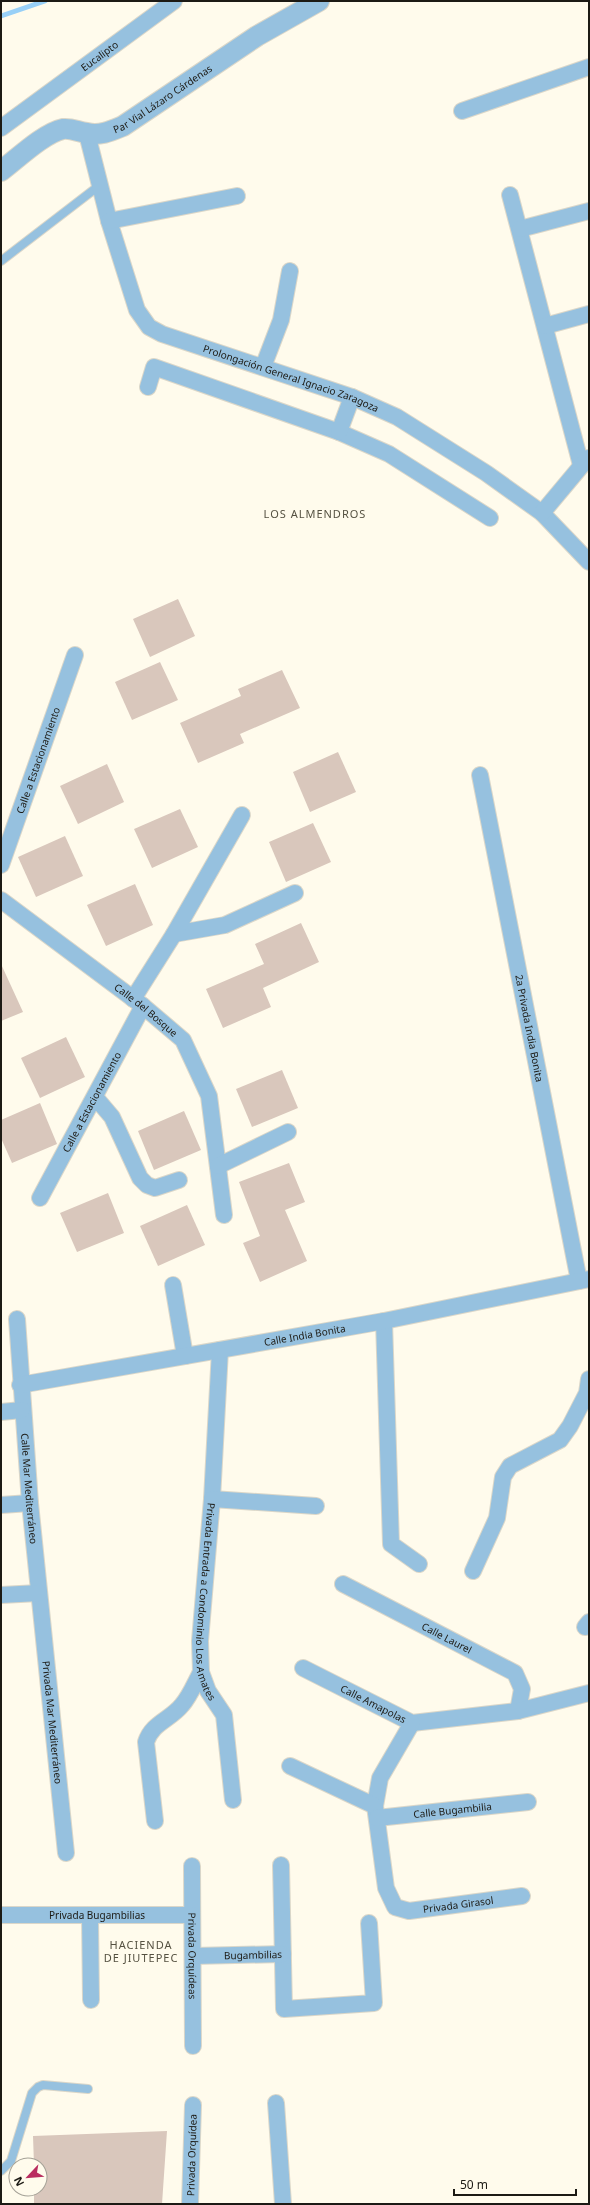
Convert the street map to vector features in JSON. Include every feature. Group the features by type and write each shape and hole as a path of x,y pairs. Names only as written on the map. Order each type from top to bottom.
{"street":[{"name":"Eucalipto","path":"1,128 174,1"},
{"name":"Par Vial Lázaro Cárdenas","path":"1,172 50,134 62,130 73,129 88,134 103,134 123,126 257,36 319,1"},
{"path":"462,112 589,67"},
{"name":"Prolongación General Ignacio Zaragoza","path":"88,134 109,221 137,310 149,327 162,334 352,397 397,417 486,473 542,513 589,562"},
{"path":"510,195 545,326 585,461 542,513"},
{"path":"109,221 237,196"},
{"path":"520,229 589,210"},
{"path":"263,368 281,320 290,271"},
{"path":"545,326 589,314"},
{"path":"148,386 154,367 339,432 389,454 490,518"},
{"path":"339,432 352,397"},
{"name":"Calle a Estacionamiento","path":"1,865 75,655"},
{"name":"2a Privada India Bonita","path":"480,775 584,1280"},
{"name":"Calle a Estacionamiento","path":"40,1198 95,1097 138,1002 174,934 242,815"},
{"path":"174,934 225,925 295,893"},
{"name":"Calle del Bosque","path":"1,900 138,1002 183,1040 209,1096 224,1215"},
{"path":"95,1097 112,1117 140,1178 155,1188 179,1180"},
{"path":"218,1166 288,1132"},
{"name":"Calle India Bonita","path":"20,1385 384,1321 584,1280"},
{"path":"173,1285 185,1356"},
{"path":"17,1319 20,1385"},
{"path":"384,1321 391,1544 419,1564"},
{"name":"Privada Entrada a Condominio Los Amates","path":"220,1350 212,1499 200,1641 201,1672 208,1691 224,1715 233,1800"},
{"name":"Calle Mar Mediterráneo","path":"20,1385 39,1592"},
{"path":"473,1571 496,1518 503,1477 510,1466 560,1440 570,1426 588,1388"},
{"path":"1,1412 22,1410"},
{"path":"212,1499 316,1506"},
{"path":"1,1505 30,1503"},
{"name":"Calle Laurel","path":"343,1584 515,1673 522,1689 518,1711"},
{"path":"1,1595 39,1592"},
{"name":"Privada Mar Mediterráneo","path":"39,1592 66,1853"},
{"name":"Calle Amapolas","path":"304,1668 412,1723 518,1711 589,1693"},
{"path":"155,1821 146,1742 150,1731 172,1716 183,1704 201,1672"},
{"path":"290,1766 376,1812 380,1778 412,1723"},
{"name":"Calle Bugambilia","path":"376,1812 528,1802"},
{"name":"Privada Girasol","path":"376,1812 386,1888 395,1907 409,1911 522,1896"},
{"path":"280,1865 283,1954"},
{"name":"Privada Orquídeas","path":"192,1866 193,2046"},
{"name":"Privada Bugambilias","path":"1,1914 192,1915"},
{"path":"90,1915 91,2000"},
{"name":"Bugambilias","path":"193,1956 283,1954 284,2009 374,2003 369,1923"},
{"path":"276,2103 283,2204"},
{"name":"Privada Orquídea","path":"190,2204 193,2105"}],"lane":[{"path":"1,260 100,185"},
{"path":"1,2171 11,2161 32,2093 38,2087 44,2085 88,2088"}],"building":[{"path":"178,599 195,636 150,657 133,619"},
{"path":"160,662 178,700 132,720 115,682"},
{"path":"282,670 300,708 240,734 244,743 198,763 180,723 241,696 238,689"},
{"path":"338,752 356,792 310,812 293,772"},
{"path":"107,764 124,802 78,824 60,786"},
{"path":"180,809 198,847 152,868 134,829"},
{"path":"313,823 331,862 286,882 269,842"},
{"path":"65,836 83,876 36,897 18,857"},
{"path":"135,884 153,925 106,946 87,905"},
{"path":"301,923 319,962 263,988 271,1007 223,1028 206,989 264,964 255,944"},
{"path":"1,964 23,1012 1,1021"},
{"path":"66,1037 85,1077 40,1098 21,1058"},
{"path":"282,1070 298,1108 252,1127 236,1089"},
{"path":"40,1103 57,1144 12,1163 1,1138 1,1120"},
{"path":"184,1111 201,1150 154,1170 138,1131"},
{"path":"289,1163 305,1202 285,1210 307,1261 260,1282 243,1243 260,1236 239,1182"},
{"path":"108,1193 124,1233 77,1252 60,1213"},
{"path":"187,1205 205,1245 158,1266 140,1226"},
{"path":"167,2131 162,2204 34,2204 34,2197 48,2197 48,2157 34,2157 33,2136"}],"waterway":[{"path":"1,16 45,1"}],"district":[{"name":"LOS ALMENDROS","path":"315,513"},
{"name":"HACIENDA DE JIUTEPEC","path":"141,1950"}]}
